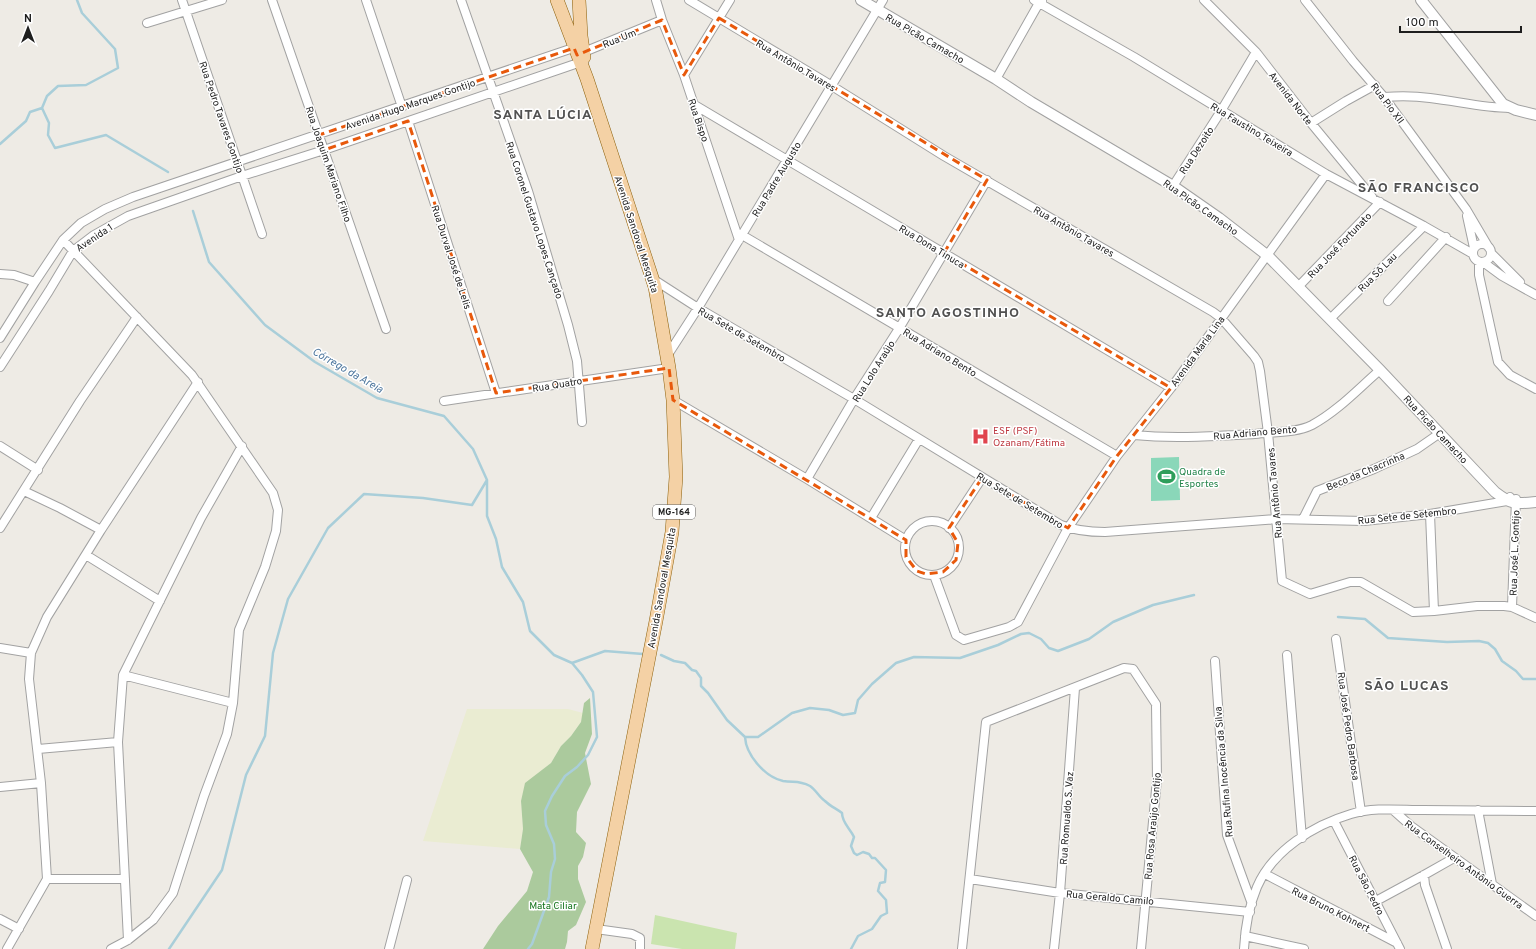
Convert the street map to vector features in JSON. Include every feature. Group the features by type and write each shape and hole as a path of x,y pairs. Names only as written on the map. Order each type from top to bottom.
{"main road":[{"path":"557,0 564,5 569,5 578,0"},
{"name":"Avenida Sandoval Mesquita","path":"557,0 580,52 587,79 653,278 668,362 673,400 676,477 672,532 592,949"},
{"path":"578,0 580,52"}],"street":[{"name":"Rua Pedro Tavares Gontijo","path":"182,0 262,234"},
{"path":"147,23 222,0"},
{"name":"Rua Joaquim Mariano Filho","path":"272,0 386,329"},
{"path":"366,0 402,107"},
{"name":"Rua Coronel Gustavo Lopes Cançado","path":"460,0 528,191 568,324 577,361 582,422"},
{"name":"Rua Bispo","path":"656,0 741,237"},
{"name":"Rua Antônio Tavares","path":"689,0 938,152 1221,318 1245,344 1258,362 1268,433 1282,582 1310,594 1350,582 1361,582 1412,612 1434,611"},
{"path":"684,75 730,0"},
{"name":"Rua Picão Camacho","path":"860,0 996,79 1031,102 1173,186 1219,218 1268,256 1380,370 1495,492 1512,500"},
{"name":"Rua Padre Augusto","path":"668,362 698,308 883,0"},
{"name":"Avenida Norte","path":"1204,0 1256,52 1310,123 1377,201"},
{"name":"Rua Pio XII","path":"1305,0 1353,61 1384,97 1466,209 1490,250"},
{"path":"1421,0 1503,104 1510,108"},
{"path":"996,79 1038,1"},
{"name":"Rua Faustino Teixeira","path":"1038,1 1134,57 1326,174 1446,238 1473,250"},
{"name":"Rua Um","path":"580,52 662,20"},
{"name":"Avenida Hugo Marques Gontijo","path":"237,162 488,78 580,52"},
{"name":"Avenida Hugo Marques Gontijo","path":"242,176 324,150 492,92 580,52"},
{"name":"Rua Dezoito","path":"1173,186 1221,111 1256,52"},
{"path":"1310,123 1375,85"},
{"path":"1384,97 1404,96 1431,98 1488,107 1510,108 1536,115"},
{"name":"Rua Dona Tinuca","path":"694,104 1171,388"},
{"name":"Rua Durval José de Lelis","path":"408,121 496,393"},
{"name":"Avenida 1","path":"0,338 63,240 81,223 105,209 134,197 237,162"},
{"name":"Avenida Maria Lina","path":"934,575 956,635 964,640 1009,627 1018,622 1068,528 1117,456 1171,388 1326,174"},
{"name":"Avenida 1","path":"0,366 49,292 73,251 94,235 128,216 242,176"},
{"name":"Rua Lolo Araújo","path":"807,479 854,399 900,328 987,180"},
{"name":"Rua José Fortunato","path":"1298,287 1377,201"},
{"name":"Rua Pio XII","path":"1466,209 1473,250"},
{"name":"Rua Sô Lau","path":"1330,319 1424,226"},
{"name":"Rua Adriano Bento","path":"741,237 900,328 1117,456"},
{"path":"1388,301 1446,238"},
{"path":"63,240 198,382 273,493 278,510 276,531 265,567 239,630 233,703 227,734 204,796 173,893 153,920 128,940 111,949"},
{"path":"1526,289 1483,244 1473,250 1475,259 1536,295"},
{"path":"1481,262 1488,260 1490,250"},
{"path":"1481,262 1479,275 1498,362 1510,375 1536,389"},
{"path":"0,274 14,275 35,282"},
{"name":"Rua Sete de Setembro","path":"653,278 671,292 854,399 982,478 1060,525 1068,528 1086,532 1106,532 1277,519 1364,521 1430,514 1512,500"},
{"path":"0,528 38,470 80,401 136,317"},
{"name":"Rua Quatro","path":"444,401 579,380 668,362"},
{"name":"Rua Adriano Bento","path":"1134,435 1161,438 1268,433 1296,430 1310,426 1325,417 1380,370"},
{"path":"7,949 47,879 38,749 29,679 31,653 47,617 100,530 198,382"},
{"path":"673,400 807,479 906,540"},
{"name":"Beco da Chacrinha","path":"1303,519 1316,491 1374,469 1417,449 1440,433"},
{"path":"871,518 919,439"},
{"path":"0,446 38,470"},
{"path":"128,940 118,742 123,675 202,518 242,446"},
{"path":"949,528 982,478"},
{"path":"24,491 60,508 100,530"},
{"path":"1512,500 1532,502"},
{"name":"Rua José L. Gontijo","path":"1512,500 1512,607"},
{"path":"1430,514 1434,611 1477,606 1504,606 1512,607 1536,618"},
{"path":"933,521 942,523 949,528 955,535 958,543 956,560 950,568 934,575 917,571 906,558 904,549 910,532 916,526 924,522 933,521"},
{"path":"86,555 160,601"},
{"name":"Rua José Pedro Barbosa","path":"1336,639 1361,812"},
{"path":"0,648 31,653"},
{"path":"1287,655 1302,838"},
{"name":"Rua Rufina Inocência da Silva","path":"1214,661 1227,835 1251,908"},
{"name":"Rua Rosa Araújo Gontijo","path":"1075,688 1124,668 1133,669 1156,704 1157,779 1141,949"},
{"path":"123,675 233,703"},
{"path":"962,949 986,722 1075,688"},
{"name":"Rua Romualdo S. Vaz","path":"1054,949 1060,893 1075,688"},
{"path":"38,749 118,742"},
{"path":"0,787 41,783"},
{"path":"1244,949 1245,936 1251,908 1258,886 1264,874 1286,849 1322,825 1351,814 1361,812 1393,810 1536,811"},
{"name":"Rua Conselheiro Antônio Guerra","path":"1393,810 1411,826 1454,858 1536,916"},
{"path":"1478,810 1492,884"},
{"name":"Rua São Pedro","path":"1334,821 1398,946"},
{"path":"1376,901 1454,858"},
{"name":"Rua Bruno Kohnert","path":"1264,874 1398,946"},
{"path":"1424,875 1425,885 1447,949"},
{"path":"47,879 125,879"},
{"name":"Rua Geraldo Camilo","path":"970,879 1060,893 1251,908"},
{"path":"389,949 407,880"},
{"path":"0,919 19,929"},
{"path":"596,929 632,934 640,938 640,949"},
{"path":"1245,936 1304,949"}],"highlighted area":[{"path":"719,18 987,180 944,253 1171,388 1117,456 1068,528 982,478 949,528 958,543 956,560 943,572 926,574 917,571 906,557 906,540 673,400 669,368 496,393 408,121 324,150 319,135 574,48 577,55 662,20 684,75"}],"green space":[{"path":"1179,457 1180,500 1151,501 1151,458"},
{"name":"Mata Ciliar","path":"590,698 592,734 585,753 591,784 577,812 576,832 586,843 583,857 578,866 578,879 586,902 576,925 568,931 565,949 483,949 498,926 527,891 533,872 520,849 523,829 521,801 525,783 551,763 561,746 571,736 581,722 584,703"},
{"path":"467,709 568,709 583,713 581,722 571,736 561,746 551,763 525,784 521,801 523,829 520,849 423,841"},
{"path":"655,915 737,933 735,949 682,949 651,944"}],"waterway":[{"name":"Córrego da Areia","path":"77,0 82,13 115,49 118,68 86,85 58,86 47,96 42,108 49,123 48,135 55,148 106,135 168,172"},
{"path":"0,144 26,121 30,112 42,108"},
{"name":"Córrego da Areia","path":"193,211 209,262 265,325 315,362 377,398 444,416 473,449 487,480 487,516 496,539 502,567 523,602 530,631 554,655 572,663 605,651 643,654"},
{"path":"169,949 222,870 246,775 265,736 273,653 288,599 328,528 364,494 423,498 472,505 487,480"},
{"name":"Córrego da Areia","path":"745,737 758,737 792,713 810,708 829,710 843,715 855,713 858,700 872,684 896,663 914,657 960,658 998,645 1021,634 1029,633 1041,639 1049,648 1058,651 1089,639 1113,622 1153,605 1194,595"},
{"path":"1338,617 1365,619 1388,638 1447,642 1479,641 1488,643 1495,649 1502,661 1516,671 1523,679 1536,679"},
{"path":"661,655 674,661 685,663 692,670 696,671 701,678 701,686 708,693 727,720 745,737"},
{"path":"528,949 532,944 549,897 551,872 555,859 554,844 546,825 545,811 552,796 565,776 577,767 588,755 597,737 593,692 572,663"},
{"path":"745,737 749,751 763,770 776,779 802,783 810,786 823,799 842,813 842,817 854,837 851,846 854,853 857,855 863,852 869,854 886,870 885,882 880,883 878,891 886,900 887,913 881,916 872,929 858,936 851,949"}],"place":[{"name":"ESF (PSF) Ozanam/Fátima","path":"980,436"},
{"name":"Quadra de Esportes","path":"1166,477"}],"district":[{"name":"SANTA LÚCIA","path":"543,114"},
{"name":"SÃO FRANCISCO","path":"1419,187"},
{"name":"SANTO AGOSTINHO","path":"948,312"},
{"name":"SÃO LUCAS","path":"1407,685"}]}
